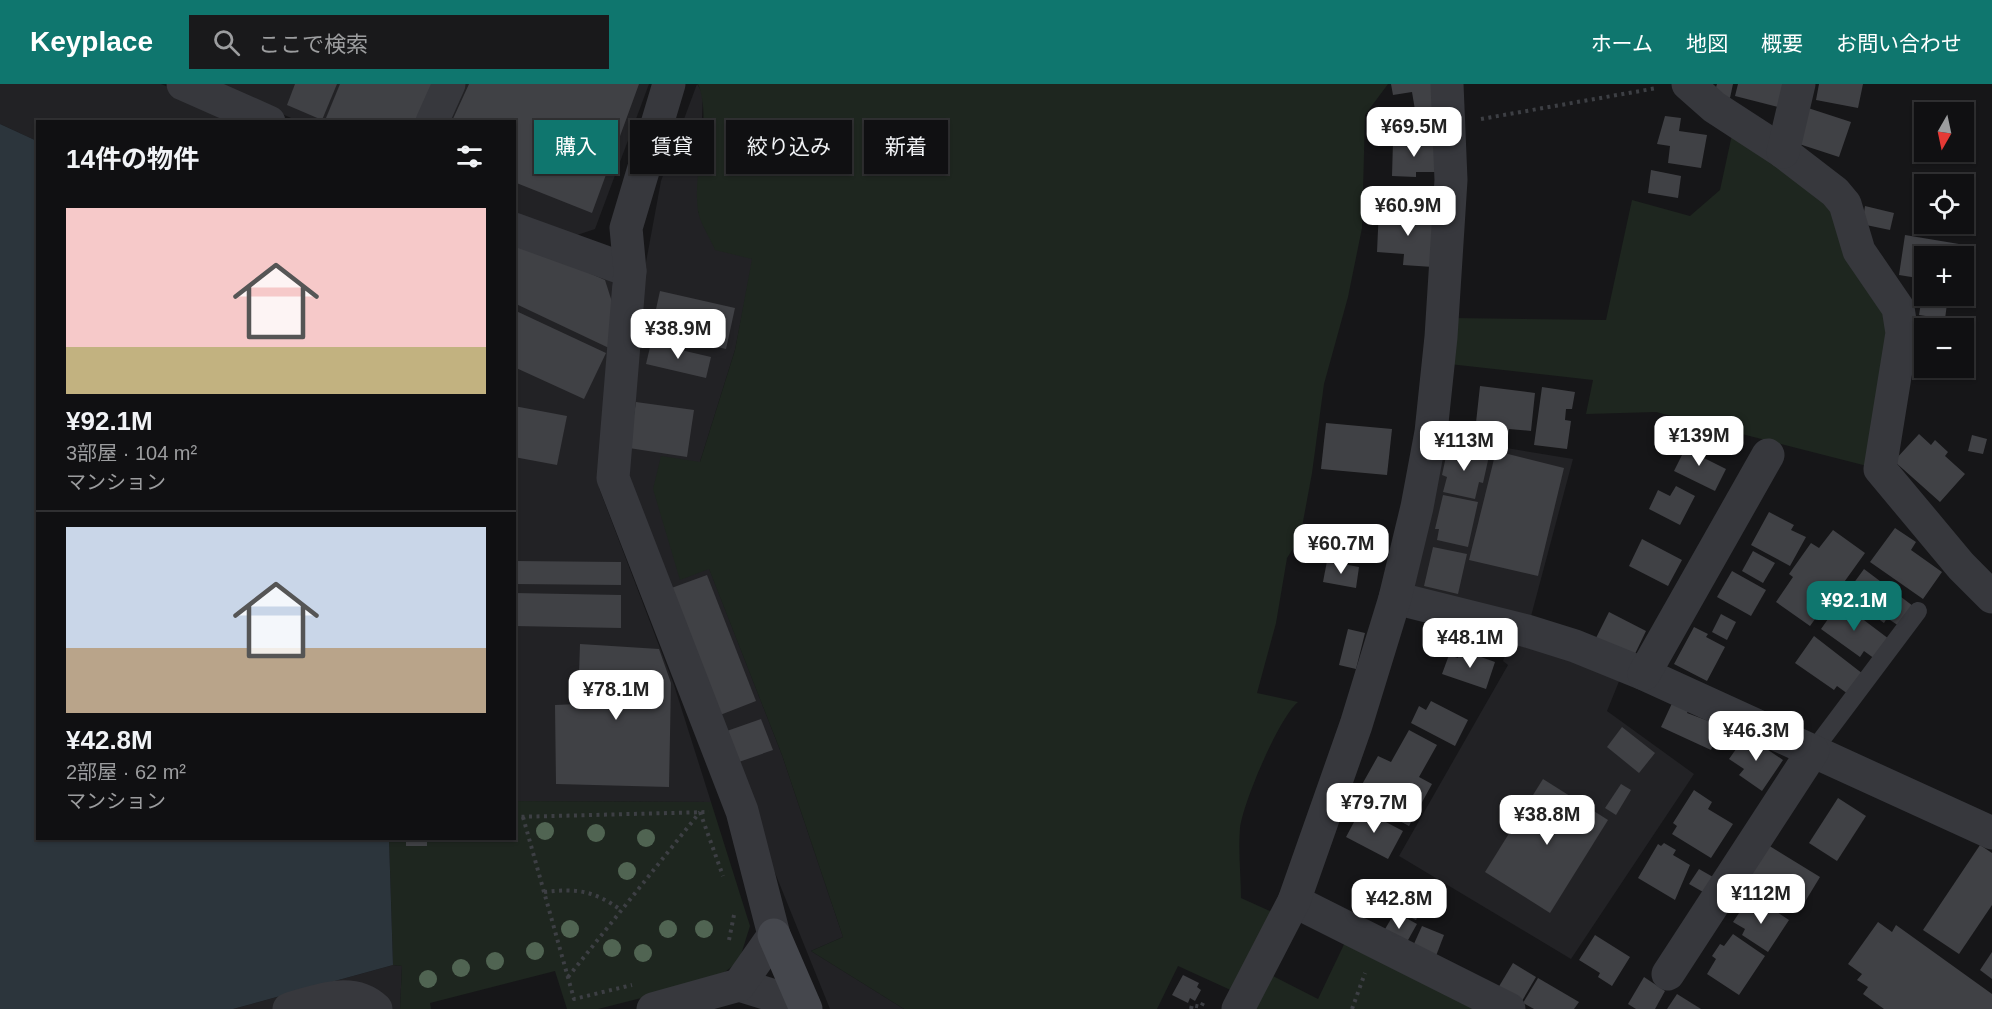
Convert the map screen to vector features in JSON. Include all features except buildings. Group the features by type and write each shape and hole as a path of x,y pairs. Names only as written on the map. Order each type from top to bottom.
{"street":[{"path":"183,84 264,120"},
{"path":"433,120 449,84"},
{"path":"669,84 626,228 630,271 613,478 742,811 774,935 805,1007"},
{"path":"1238,1009 1294,901 1356,725 1395,598 1431,432 1449,214 1451,124 1447,84"},
{"path":"1783,152 1799,84"},
{"path":"1674,85 1714,107 1783,152 1835,192 1845,204 1859,251 1898,308 1902,333 1880,469 1961,566 1992,597"},
{"path":"516,230 630,271"},
{"path":"1644,674 1768,455"},
{"path":"1395,598 1527,631 1575,646 1644,674 1992,833"},
{"path":"1667,974 1813,751"},
{"path":"1294,901 1509,1009"},
{"path":"739,985 774,935"},
{"path":"654,1002 739,985 805,1007"},
{"path":"289,1009 336,996 360,999 376,1009"}],"lane":[{"path":"1813,751 1918,611"}],"path":[{"path":"1451,124 1674,85"},
{"path":"516,817 742,811"},
{"path":"700,812 726,885"},
{"path":"568,977 700,812"},
{"path":"523,817 574,999 654,1002"},
{"path":"544,892 581,890 601,897 621,910"},
{"path":"726,949 732,929 734,906"},
{"path":"1191,1009 1192,1005 1201,1007 1205,999"}],"shaded area":[{"path":"0,84 161,84 247,120 36,120 36,141 0,124"},
{"path":"213,84 433,84 417,120 296,120"},
{"path":"463,84 649,84 636,120 630,120 630,135 618,167 618,120 534,120 534,174 615,174 595,229 571,237 516,215 516,120 447,120"},
{"path":"697,84 703,94 702,120 684,120"},
{"path":"698,84 1388,84 1365,115 1362,228 1348,297 1324,384 1312,473 1300,538 1287,558 1276,623 1257,693 1298,702 1281,724 1272,742 1255,781 1240,828 1241,898 1274,913 1235,992 1178,966 1157,1009 904,1009 811,951 843,937 782,755 709,569 680,580 653,489 661,456 700,462 735,350 752,259 715,250 699,216 697,196 699,174 714,174 714,120 703,120 702,98"},
{"path":"0,124 36,141 36,840 389,840 393,965 233,1009 0,1009"},
{"path":"1733,130 1827,197 1874,287 1891,333 1871,467 1656,412 1586,414 1593,380 1449,364 1453,318 1606,320 1632,200 1690,216 1720,190"},
{"path":"664,174 700,174 698,212 753,259 735,350 700,462 680,579 709,568 782,755 843,937 811,951 904,1009 830,1009 732,766 623,480 644,273"},
{"path":"516,236 609,275 619,301 599,488 674,685 711,802 516,801"},
{"path":"1440,437 1573,459 1530,620 1408,591"},
{"path":"1512,637 1622,674 1607,711 1694,774 1571,959 1399,856 1508,665 1503,661"},
{"path":"516,801 711,802 750,926 739,961 716,979 598,1009 567,1009 555,971 430,1003 431,1009 400,1009 402,966 393,965 389,840 516,840"},
{"path":"1349,934 1501,1009 1249,1009 1269,974 1318,999"},
{"path":"393,965 402,966 400,1009 233,1009"}]}
